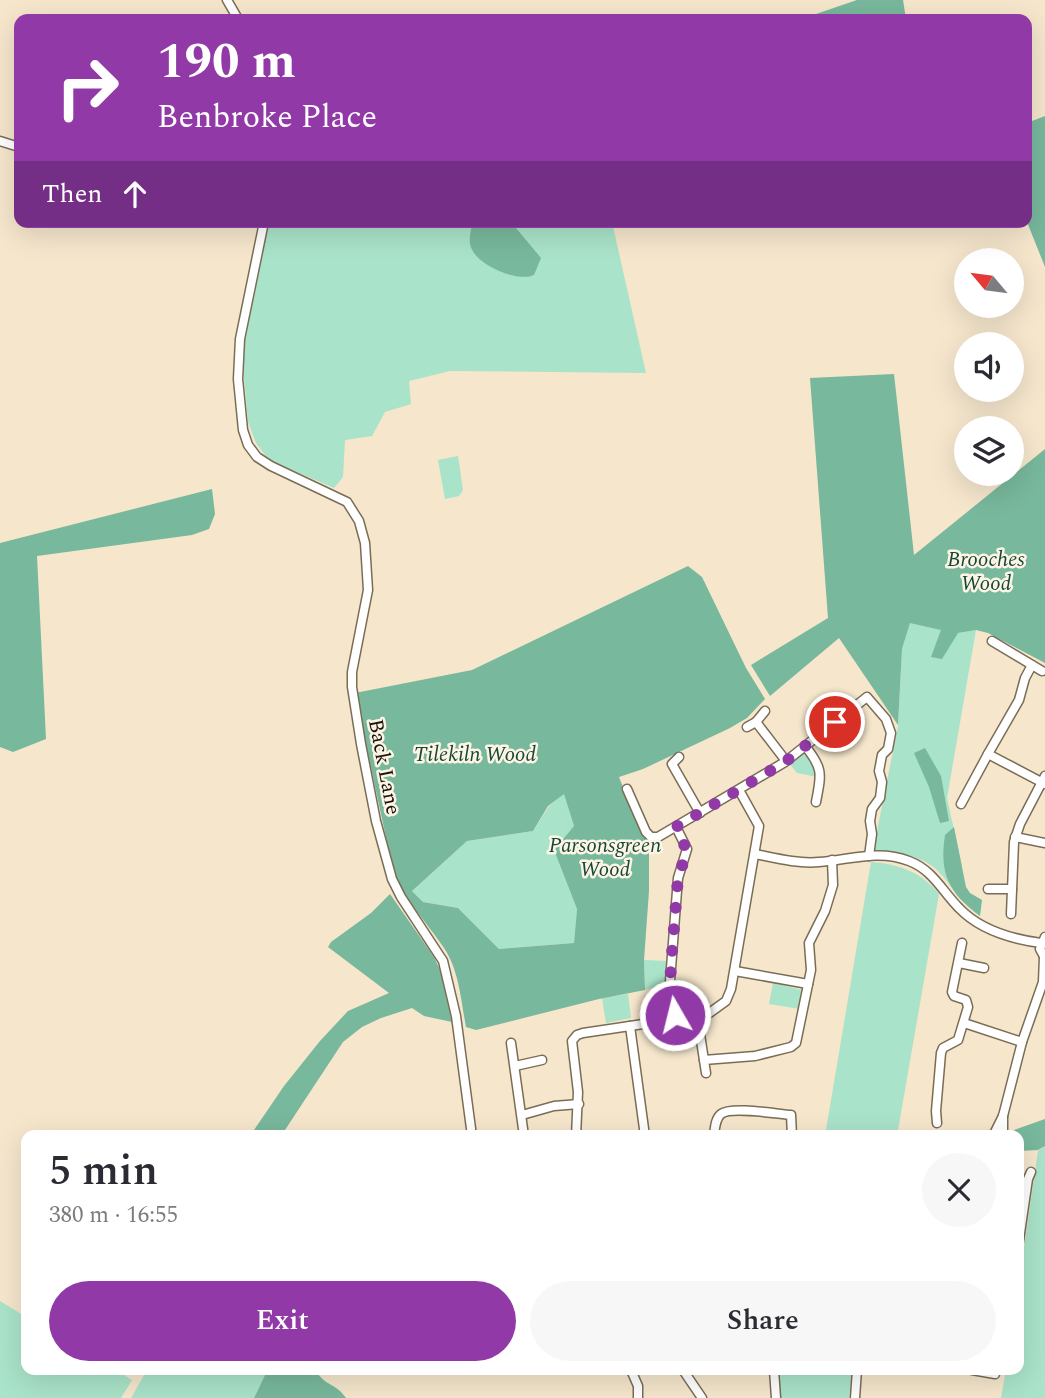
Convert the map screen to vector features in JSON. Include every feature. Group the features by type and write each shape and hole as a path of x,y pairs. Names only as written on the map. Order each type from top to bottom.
{"street":[{"name":"Back Lane","path":"263,228 240,339 238,379 246,440 252,452 271,467 347,502 359,521 365,543 368,590 352,672 352,687 374,808 392,879 443,961 453,1004 471,1130"},
{"path":"992,641 1042,671"},
{"path":"961,804 1019,701 1025,678 1032,665"},
{"path":"627,789 648,835 658,837 786,761 867,697 886,719 891,733 879,771 882,782 880,798 872,809 869,856"},
{"path":"747,727 756,722 765,710"},
{"path":"756,722 786,761"},
{"path":"805,746 817,761 821,772 816,802"},
{"path":"988,754 1044,781 1015,838 1012,850 1011,914"},
{"path":"662,767 672,764 679,757"},
{"path":"672,764 700,813"},
{"path":"577,1130 579,1104 571,1046 574,1038 583,1033 715,1011 726,1001 735,971 758,823 739,790"},
{"path":"675,1018 670,988 671,965 678,878 687,851 676,827"},
{"path":"1015,838 1045,843"},
{"path":"755,854 798,861 869,856 897,857 915,863 935,878 961,910 979,924 1009,936 1043,940 1041,951 1045,958 1044,981 1022,1042 1003,1116 996,1130"},
{"path":"704,1060 755,1056 793,1046 799,1038 811,970 810,943 825,911 833,884 832,860"},
{"path":"988,889 1012,889"},
{"path":"937,1123 941,1053 943,1048 956,1043 968,1007 967,1002 954,996 952,992 962,943"},
{"path":"959,963 984,968"},
{"path":"735,971 808,984"},
{"path":"697,1015 706,1073"},
{"path":"964,1023 1022,1042"},
{"path":"630,1026 644,1130"},
{"path":"511,1043 523,1130"},
{"path":"515,1066 542,1060"},
{"path":"522,1115 554,1106 579,1104"},
{"path":"716,1130 719,1117 724,1112 734,1111 791,1115 792,1130"},
{"path":"1003,1116 1003,1130"},
{"path":"1024,1193 1026,1175"},
{"path":"633,1375 638,1386 638,1398"},
{"path":"686,1375 702,1398"},
{"path":"774,1375 776,1398"},
{"path":"855,1398 857,1375"}],"green space":[{"path":"857,0 903,0 905,14 816,14"},
{"path":"1045,116 1045,267 1029,228 1032,228 1032,121"},
{"path":"267,228 613,228 646,373 450,371 409,381 411,404 385,412 372,436 345,440 343,477 334,488 278,464 265,455 256,443 248,422 243,367 246,321"},
{"path":"471,228 516,228 541,258 534,275 526,277 507,274 487,265 473,251"},
{"name":"Brooches Wood","path":"894,374 914,555 999,486 1024,486 1024,466 1045,449 1045,663 988,633 976,630 958,633 942,659 931,657 941,630 910,623 902,649 898,725 839,638 770,696 751,665 828,618 810,378"},
{"path":"458,456 463,490 459,496 445,499 438,460"},
{"path":"212,489 215,514 209,529 192,535 37,556 46,739 13,752 0,747 0,543"},
{"name":"Tilekiln Wood","path":"688,566 702,577 746,668 765,699 747,718 730,728 643,769 619,777 637,822 649,842 645,990 476,1030 466,1027 459,986 449,957 409,901 393,870 355,693 472,670","holes":["564,794 574,826 554,850 577,909 574,943 499,949 458,908 423,902 412,891 467,841 533,831 548,806"]},
{"path":"910,622 958,633 976,630 947,798 962,866 959,897 931,865 915,857 873,851 898,726 902,649"},
{"path":"925,748 941,776 949,821 940,823 929,787 914,753"},
{"path":"803,751 808,752 819,770 817,777 797,773 788,762"},
{"path":"564,793 574,826 554,850 577,909 574,943 499,949 458,908 423,902 412,891 467,841 533,831 549,806"},
{"path":"954,827 966,887 970,893 982,900 980,916 954,891 945,872 945,835"},
{"path":"871,862 909,870 925,880 939,894 898,1130 826,1130"},
{"path":"390,894 434,957 440,970 452,1022 424,1016 412,1008 362,1027 343,1042 285,1130 254,1130 284,1086 348,1011 389,993 328,947"},
{"path":"644,960 668,961 666,984 645,990"},
{"path":"773,983 802,990 800,1009 769,1004"},
{"path":"628,994 631,1018 606,1023 602,998"},
{"path":"1045,1119 1045,1146 1038,1150 1024,1151 1024,1130 1014,1130"},
{"path":"1045,1146 1045,1398 1001,1398 1005,1375 1024,1375 1024,1248 1038,1151"},
{"path":"0,1301 21,1314 21,1375 124,1375 132,1380 121,1398 0,1398"},
{"path":"144,1375 265,1375 254,1398 131,1398"},
{"path":"265,1375 319,1375 346,1398 254,1398"},
{"path":"778,1375 851,1375 849,1398 780,1398 777,1386"}],"route":[{"path":"675,1015 670,988 671,965 678,878 687,851 676,827 785,762 835,722"}],"park label":[{"name":"Parsonsgreen Wood","path":"605,858"}]}
